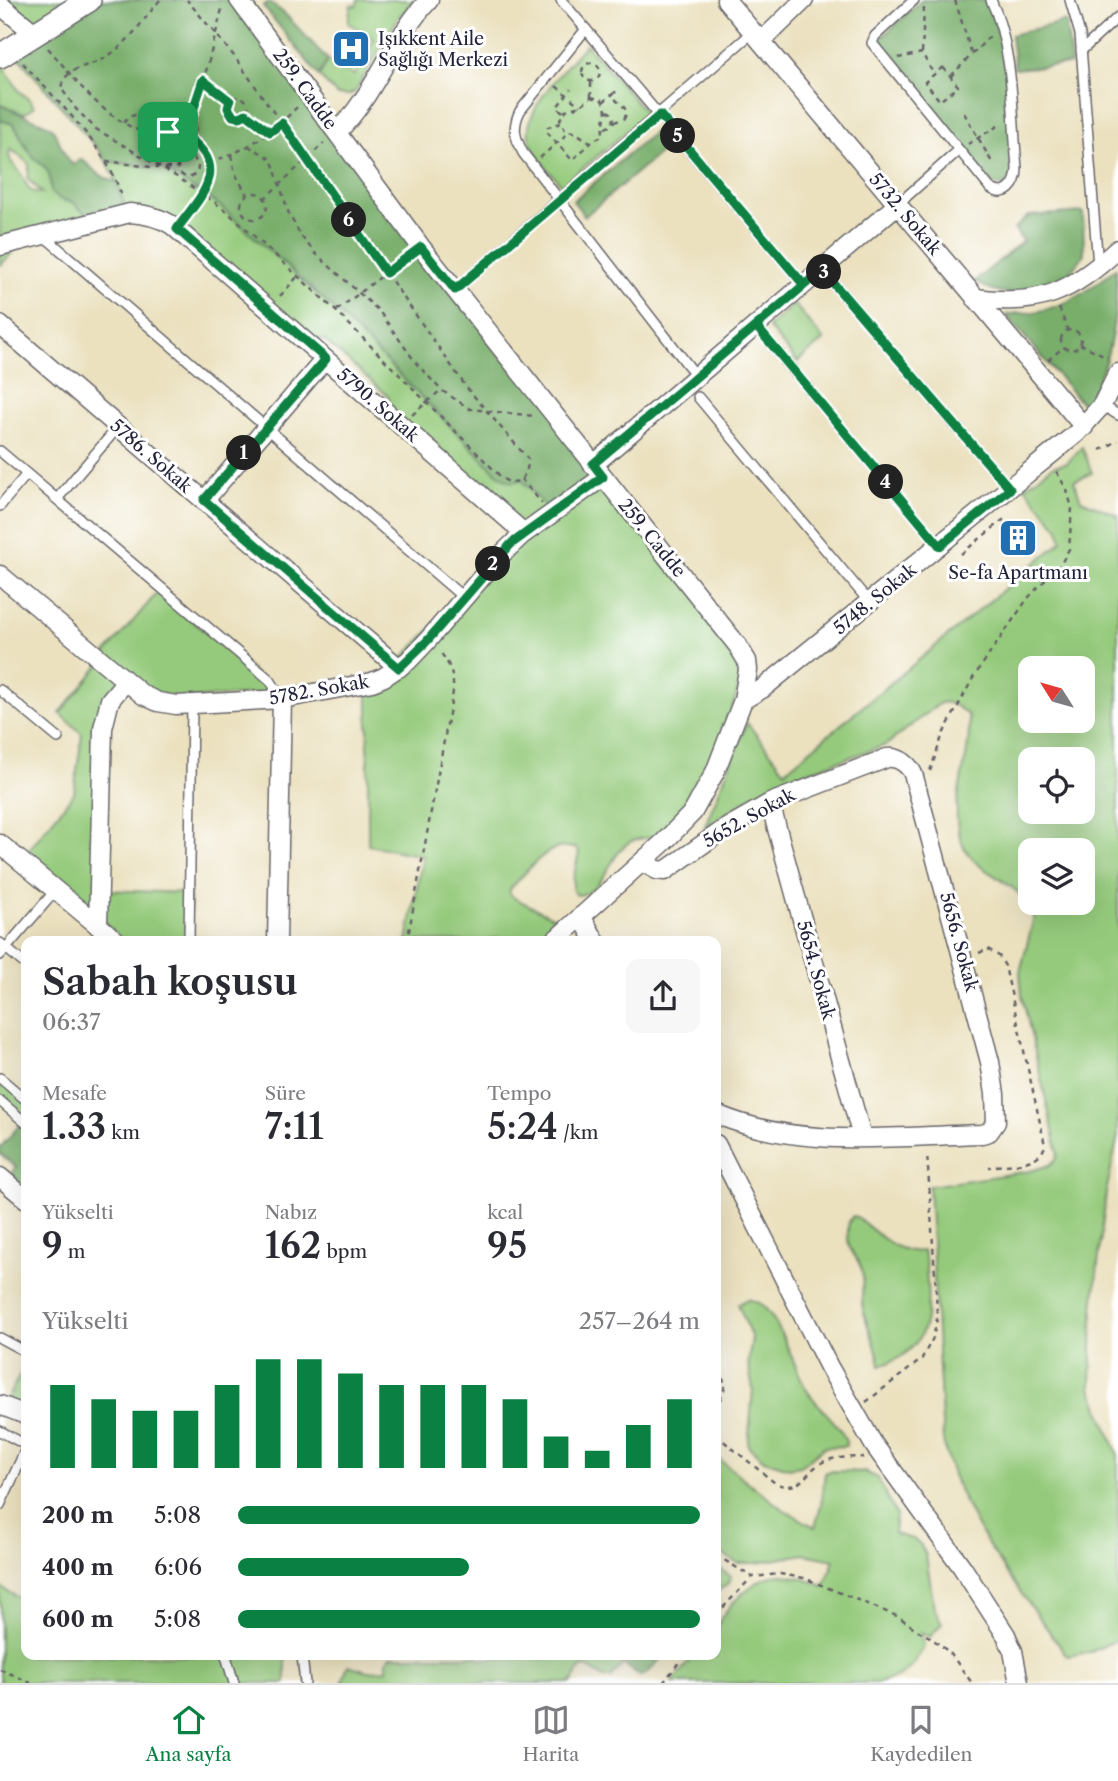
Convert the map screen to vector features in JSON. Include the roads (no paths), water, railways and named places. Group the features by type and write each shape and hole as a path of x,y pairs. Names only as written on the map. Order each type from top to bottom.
{"street":[{"path":"6,53 89,0"},
{"name":"259. Cadde","path":"239,0 421,247 743,653 748,670 743,700 727,745 699,804 680,827 559,936"},
{"path":"337,132 356,112 406,27 429,0"},
{"name":"5732. Sokak","path":"726,0 1084,427"},
{"path":"757,37 804,0"},
{"path":"0,5 37,35"},
{"name":"5782. Sokak","path":"0,575 125,681 143,695 158,702 176,705 282,698 372,682 399,668 427,641 500,556 524,533 598,471 696,377 897,205"},
{"name":"5790. Sokak","path":"43,235 127,214 151,215 162,219 177,229 524,533"},
{"path":"0,246 43,235"},
{"path":"975,298 1000,302 1034,299 1068,288 1118,249"},
{"name":"5786. Sokak","path":"0,326 399,668"},
{"path":"204,500 326,359"},
{"name":"5748. Sokak","path":"743,700 762,689 870,603 1084,427 1102,405 1118,373"},
{"path":"98,926 103,728 110,700 125,681"},
{"path":"277,936 282,698"},
{"name":"5652. Sokak","path":"642,862 665,871 723,830 770,803 887,758 893,757 901,761"},
{"name":"5656. Sokak","path":"862,1137 982,1134 992,1129 996,1118 990,1062 965,965 917,788 911,770 901,761"},
{"name":"5654. Sokak","path":"770,803 862,1137"},
{"path":"0,844 110,936"},
{"path":"581,916 593,936"},
{"path":"721,1116 752,1128 776,1133 862,1137"},
{"path":"721,1157 854,1411 881,1455 1001,1627 1013,1651 1018,1683"},
{"path":"0,1177 21,1192"},
{"path":"0,1405 21,1413"}],"lane":[{"path":"561,0 804,285"},
{"path":"914,0 873,40 874,45 993,191 998,192 1007,191 1017,175 1006,49 1001,24 991,0"},
{"path":"1070,0 1081,51 1098,266"},
{"path":"1081,51 1118,17"},
{"path":"586,29 525,104 515,124 519,145 696,377"},
{"path":"455,290 660,115 757,37"},
{"path":"897,205 959,150"},
{"path":"43,235 464,598"},
{"path":"822,270 1010,489"},
{"path":"756,326 940,546"},
{"path":"698,397 870,603"},
{"path":"1102,405 1118,415"},
{"path":"57,499 118,427"},
{"path":"0,452 270,680 282,698"},
{"path":"0,506 27,474"},
{"path":"0,690 58,738"},
{"path":"189,936 192,704"},
{"path":"21,962 2,949 56,890"},
{"path":"0,1078 21,1096"},
{"path":"0,1101 21,1119"},
{"path":"0,1338 21,1349"},
{"path":"0,1431 21,1444"},
{"path":"0,1505 21,1458"},
{"path":"227,1660 234,1683"},
{"path":"302,1660 305,1683"}],"place":[{"name":"Işıkkent Aile Sağlığı Merkezi","path":"351,49"},
{"name":"Se-fa Apartmanı","path":"1018,538"}]}
